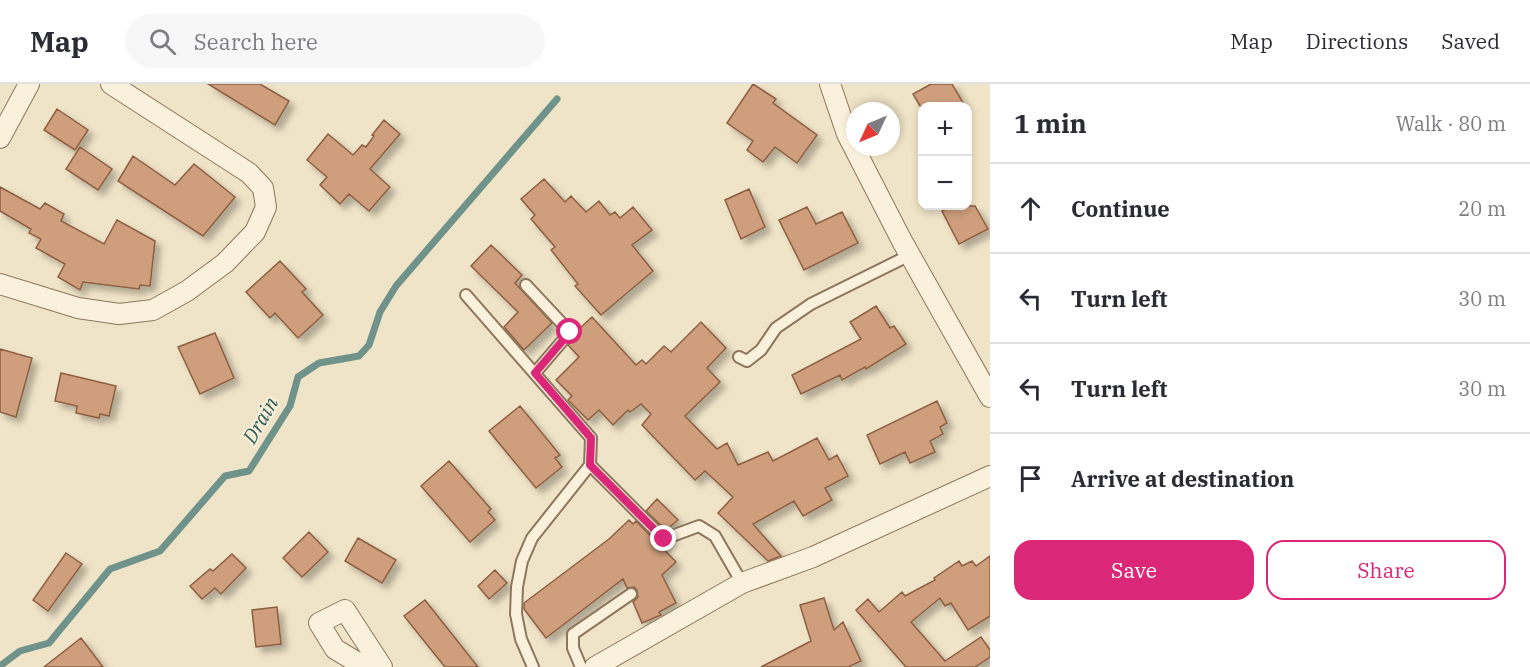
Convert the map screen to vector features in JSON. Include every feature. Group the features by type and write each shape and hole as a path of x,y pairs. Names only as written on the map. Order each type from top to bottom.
{"street":[{"path":"0,138 29,84"},
{"path":"0,284 78,308 119,314 153,310 187,291 225,263 255,232 266,207 263,188 249,173 111,84"},
{"path":"830,84 847,134 910,255 990,397"},
{"path":"595,667 742,583 813,557 990,476"},
{"path":"365,667 335,649 319,623 345,610 382,667"}],"lane":[{"path":"739,357 747,361 761,350 777,328 811,304 910,255"},
{"path":"526,285 570,332 535,373"},
{"path":"466,295 591,438 590,465 532,538 522,561 517,587 516,614 521,639 533,667"},
{"path":"590,465 664,539 699,526 715,536 742,583"},
{"path":"581,667 573,648 573,634 631,594"}],"building":[{"path":"208,84 260,84 289,101 275,125"},
{"path":"753,84 776,99 773,103 817,135 797,163 775,147 763,162 747,150 753,141 727,123"},
{"path":"931,84 952,84 963,102 918,103 913,94"},
{"path":"57,109 88,130 75,150 44,130"},
{"path":"384,120 400,134 370,169 390,187 369,211 349,194 340,204 320,185 327,177 307,160 328,134 353,155 362,145 366,147"},
{"path":"80,147 112,169 98,190 66,169"},
{"path":"133,156 175,185 194,164 235,197 203,236 118,181"},
{"path":"544,179 565,202 571,196 586,212 599,201 610,215 615,212 620,218 633,207 652,230 632,245 653,271 601,315 575,286 578,284 551,250 555,247 531,219 535,215 521,199"},
{"path":"0,187 40,209 45,203 64,214 61,221 104,244 117,220 155,241 150,286 140,285 139,289 83,282 80,290 58,277 65,264 36,248 41,239 29,233 31,229 0,211"},
{"path":"749,189 765,227 741,239 725,200"},
{"path":"972,206 975,206 988,229 959,244 942,211 972,210"},
{"path":"807,207 816,224 842,212 858,243 804,270 779,220"},
{"path":"491,245 522,275 515,283 552,323 524,350 504,327 518,312 471,266"},
{"path":"280,261 306,289 302,292 323,315 298,338 275,313 270,318 246,292"},
{"path":"876,306 890,328 894,326 906,344 866,369 865,367 842,380 840,375 801,394 792,375 861,339 850,322"},
{"path":"592,317 636,365 642,360 646,364 664,346 671,352 701,322 726,348 707,368 720,382 685,416 717,449 727,443 738,465 768,452 773,461 817,438 829,460 837,455 848,476 825,488 832,500 803,516 794,501 753,524 781,556 768,561 718,513 733,497 705,471 695,480 642,425 651,414 641,404 630,412 628,410 613,425 599,410 588,420 568,400 572,396 556,380 579,357 568,345 576,336 577,331"},
{"path":"215,333 234,378 200,394 178,347"},
{"path":"0,349 32,358 16,417 0,412"},
{"path":"61,373 116,386 109,416 100,414 99,418 76,413 77,406 55,401"},
{"path":"937,401 947,423 940,427 943,434 930,441 935,452 910,463 905,452 880,464 867,435"},
{"path":"520,406 560,455 555,458 562,467 536,488 489,431"},
{"path":"449,461 491,509 488,512 495,520 470,542 421,486"},
{"path":"657,499 678,520 666,530 646,511"},
{"path":"629,520 633,524 636,521 676,562 662,575 676,603 659,612 661,615 642,623 633,602 638,597 637,590 634,587 627,588 623,579 546,638 524,609 524,603 609,539"},
{"path":"309,532 328,552 302,577 283,558"},
{"path":"358,538 396,560 382,583 345,561"},
{"path":"66,553 82,564 48,611 33,600"},
{"path":"232,554 246,568 221,594 215,588 202,599 190,586 210,569 213,571"},
{"path":"990,556 990,616 968,630 951,603 945,606 940,598 911,622 945,661 981,637 990,650 990,657 975,667 906,667 856,610 868,599 879,612 902,592 905,596 935,580 934,578 959,561 962,566 972,561 976,566"},
{"path":"495,570 507,583 489,599 478,586"},
{"path":"824,598 834,630 843,622 861,661 848,667 761,667 811,641 800,605"},
{"path":"425,600 478,667 445,667 404,616"},
{"path":"277,607 281,644 256,647 252,610"},
{"path":"81,638 103,667 44,667"}],"waterway":[{"name":"Drain","path":"0,666 20,651 49,643 110,569 160,551 225,476 249,471 290,406 298,377 319,363 359,356 369,345 380,312 396,286 557,99"}],"route":[{"path":"570,332 535,373 591,438 590,465 664,539"}]}
